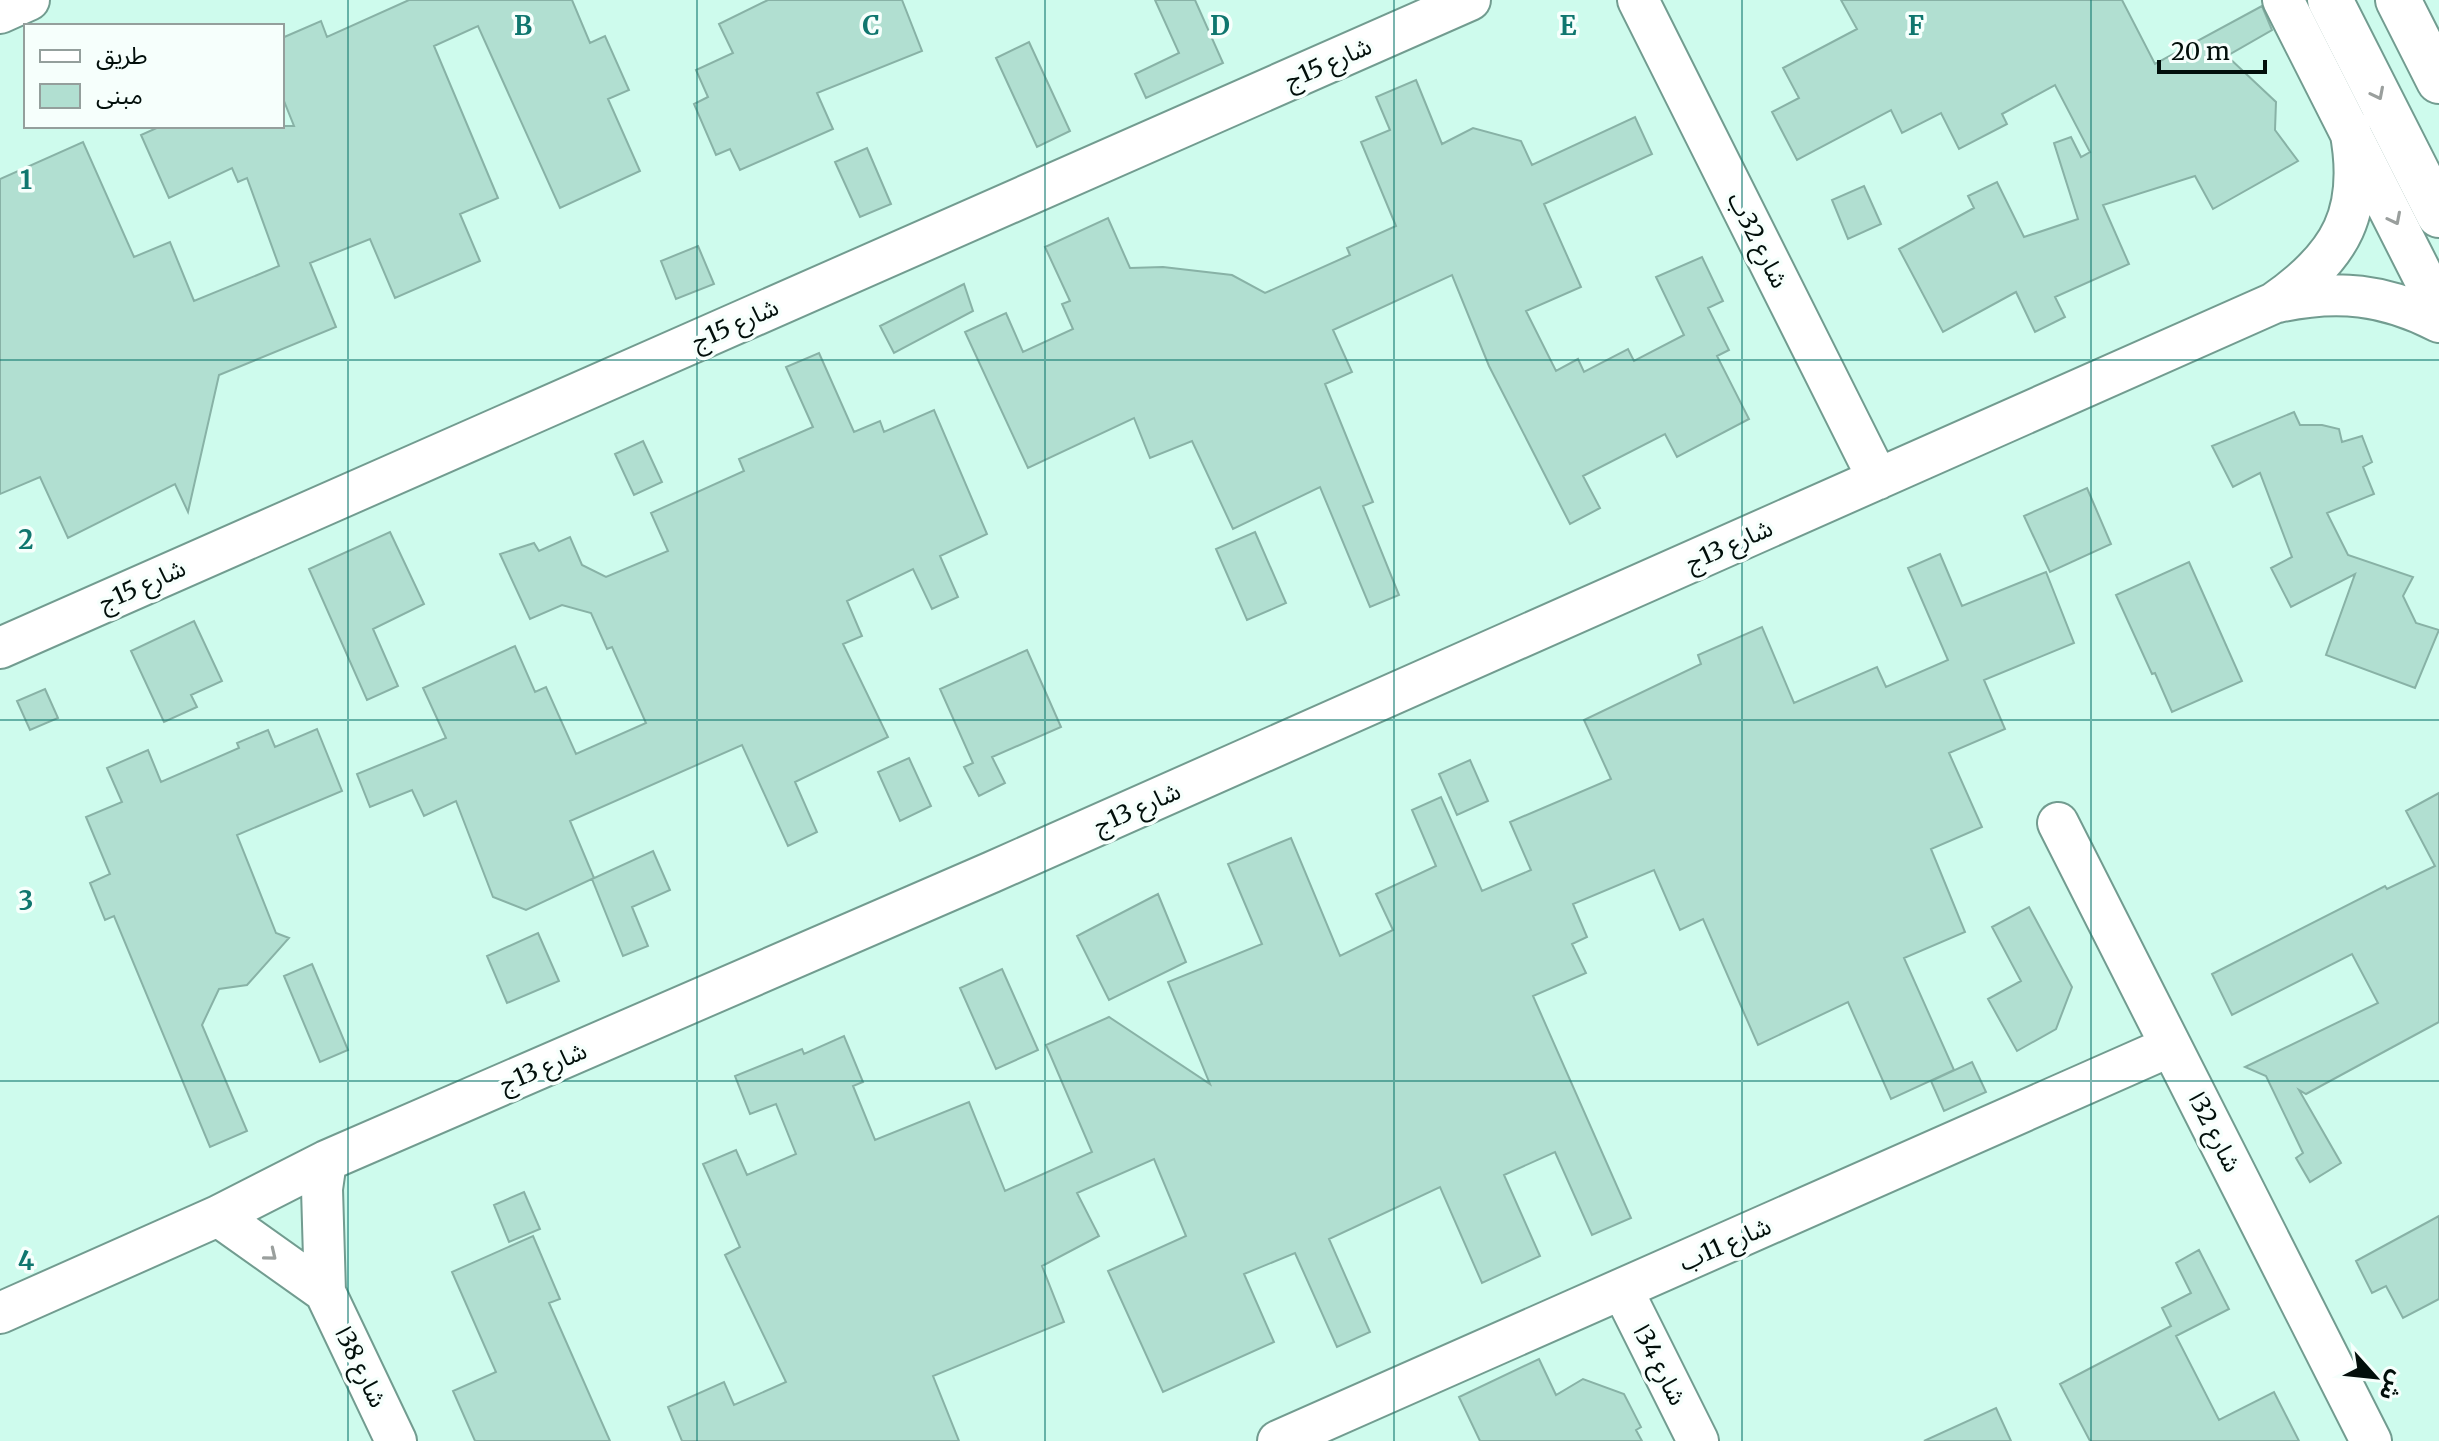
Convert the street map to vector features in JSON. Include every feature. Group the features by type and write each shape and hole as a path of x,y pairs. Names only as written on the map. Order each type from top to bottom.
{"street":[{"path":"0,13 29,0"},
{"name":"شارع 15ج","path":"0,648 1470,0"},
{"name":"شارع 32ب","path":"1638,0 1878,479"},
{"path":"2283,0 2439,308"},
{"path":"2330,0 2439,215"},
{"path":"2398,0 2434,72"},
{"path":"2419,0 2434,72"},
{"name":"شارع 13ج","path":"0,1313 218,1216 326,1161 1031,855 2274,303 2301,285 2322,265 2338,241 2350,214 2356,186 2350,129"},
{"name":"شارع 13ج","path":"2274,303 2312,294 2347,294 2383,299 2417,310 2439,322"},
{"name":"شارع 32ا","path":"2058,823 2371,1441"},
{"name":"شارع 11ب","path":"1278,1441 2171,1046"},
{"name":"شارع 38ا","path":"326,1161 322,1189 325,1292 396,1441"},
{"name":"شارع 38ا","path":"218,1216 325,1292"},
{"name":"شارع 34ا","path":"1622,1289 1698,1441"}],"building":[{"path":"409,0 572,0 590,43 605,36 629,90 608,99 640,171 560,208 478,26 434,46 498,198 460,214 480,261 395,298 370,239 310,263 336,327 219,375 188,512 175,484 68,538 40,477 0,494 0,179 83,142 134,257 170,242 194,301 279,266 247,178 238,182 232,168 169,198 141,135 157,128 294,126 284,101 284,37 321,21 327,37"},
{"path":"768,0 902,0 922,51 817,93 833,129 740,170 730,149 716,155 694,104 708,97 696,70 733,53 719,24"},
{"path":"1155,0 1195,0 1223,63 1146,98 1135,74 1179,53"},
{"path":"1841,0 2122,0 2155,64 2262,6 2272,30 2227,56 2276,102 2275,130 2298,161 2213,209 2195,176 2103,205 2129,264 2055,297 2065,317 2035,332 2016,292 1943,332 1899,249 1974,208 1968,196 1997,182 2024,237 2078,219 2054,143 2071,137 2081,157 2090,152 2055,85 2002,114 2007,124 1959,149 1941,113 1902,133 1891,110 1797,160 1772,112 1799,98 1783,68 1857,29"},
{"path":"1029,42 1070,131 1037,147 996,58"},
{"path":"1416,80 1442,144 1473,128 1521,141 1532,165 1635,117 1652,154 1544,204 1581,287 1526,311 1556,371 1578,359 1584,372 1628,349 1634,361 1684,335 1656,277 1702,257 1723,301 1708,308 1729,350 1717,356 1749,419 1677,457 1665,434 1583,476 1600,508 1570,524 1489,366 1452,275 1333,330 1352,372 1325,384 1373,502 1363,506 1399,595 1370,607 1320,487 1233,529 1192,441 1150,458 1134,418 1028,468 965,332 1006,313 1023,352 1073,329 1062,304 1070,301 1045,247 1108,218 1130,268 1163,267 1232,275 1265,293 1350,255 1347,248 1396,226 1361,142 1390,130 1376,97"},
{"path":"867,148 891,204 860,217 835,162"},
{"path":"1864,186 1881,224 1848,239 1832,200"},
{"path":"698,246 714,284 676,299 661,261"},
{"path":"964,284 973,311 894,353 880,326"},
{"path":"819,353 854,432 880,421 884,432 934,410 987,534 940,556 958,597 932,609 913,569 847,601 862,636 843,644 888,737 795,782 817,832 788,846 742,745 570,821 594,878 526,910 493,897 456,801 424,816 412,790 370,807 357,774 446,738 423,688 515,646 535,692 546,687 576,754 646,723 612,647 607,649 591,613 562,605 530,619 500,554 534,543 539,551 570,537 582,565 606,577 668,551 651,513 744,471 739,459 813,427 786,367"},
{"path":"2294,412 2300,425 2339,429 2342,442 2362,436 2372,462 2363,467 2374,494 2327,513 2348,555 2413,577 2403,596 2416,623 2439,630 2415,688 2326,655 2355,574 2291,607 2271,568 2292,557 2260,473 2233,487 2212,446"},
{"path":"643,441 662,482 634,495 615,454"},
{"path":"2087,488 2111,544 2050,572 2024,516"},
{"path":"390,532 424,604 373,629 398,686 367,700 309,569"},
{"path":"1255,532 1286,603 1247,620 1216,549"},
{"path":"1940,554 1962,606 2046,572 2074,643 1984,680 2005,729 1949,753 1982,827 1931,849 1965,932 1904,958 1954,1070 1891,1099 1848,1002 1758,1045 1703,919 1680,930 1654,870 1573,904 1587,937 1572,944 1586,973 1533,996 1631,1218 1592,1235 1555,1152 1504,1175 1540,1256 1482,1283 1440,1187 1329,1239 1370,1332 1337,1347 1295,1253 1244,1274 1274,1342 1163,1392 1108,1271 1186,1236 1154,1159 1077,1193 1099,1236 1042,1266 1064,1322 933,1376 959,1441 682,1441 668,1407 724,1382 734,1405 786,1382 725,1255 740,1247 703,1164 736,1150 747,1175 796,1154 776,1104 750,1114 735,1076 802,1049 804,1054 844,1036 863,1082 853,1086 875,1140 969,1102 1005,1191 1092,1152 1046,1045 1109,1017 1210,1084 1168,982 1262,944 1228,864 1291,838 1340,956 1393,930 1376,894 1436,866 1412,810 1441,797 1482,891 1531,870 1510,822 1611,779 1584,720 1701,664 1698,655 1762,627 1794,703 1877,667 1886,687 1948,660 1908,568"},
{"path":"2189,562 2242,681 2172,712 2116,595"},
{"path":"194,621 222,681 191,695 197,707 164,722 131,651"},
{"path":"1027,650 1061,727 992,757 1005,783 979,796 964,767 973,763 940,689"},
{"path":"45,689 58,718 30,730 17,701"},
{"path":"317,729 342,791 237,835 276,933 289,938 247,985 219,989 202,1025 247,1131 210,1147 114,916 105,920 90,883 110,874 86,817 122,802 107,768 148,750 161,782 239,748 237,743 268,730 275,747"},
{"path":"909,758 931,806 900,821 878,772"},
{"path":"1470,760 1488,801 1457,815 1439,774"},
{"path":"2439,793 2439,1022 2306,1094 2299,1090 2341,1163 2310,1182 2296,1158 2303,1153 2266,1076 2245,1067 2378,1003 2352,954 2232,1015 2212,974 2385,886 2387,889 2435,866 2406,811"},
{"path":"653,851 670,890 632,907 648,946 623,956 592,879"},
{"path":"1158,894 1186,962 1109,1000 1077,936"},
{"path":"2029,907 2072,987 2056,1029 2017,1051 1988,999 2021,981 1992,927"},
{"path":"538,933 559,981 507,1003 487,956"},
{"path":"312,964 348,1050 320,1062 284,976"},
{"path":"1002,969 1038,1050 996,1069 960,988"},
{"path":"1972,1062 1986,1092 1944,1111 1931,1081"},
{"path":"524,1192 540,1229 509,1242 494,1205"},
{"path":"2439,1216 2439,1299 2403,1318 2386,1286 2372,1293 2356,1261"},
{"path":"533,1236 560,1299 549,1303 610,1441 475,1441 453,1391 496,1372 452,1272"},
{"path":"2199,1250 2229,1309 2176,1336 2219,1420 2274,1392 2299,1441 2090,1441 2060,1384 2171,1326 2162,1308 2191,1293 2176,1263"},
{"path":"1539,1359 1556,1395 1583,1379 1624,1394 1641,1427 1636,1430 1642,1441 1480,1441 1459,1397"},
{"path":"1996,1408 2011,1441 1924,1441"}]}
